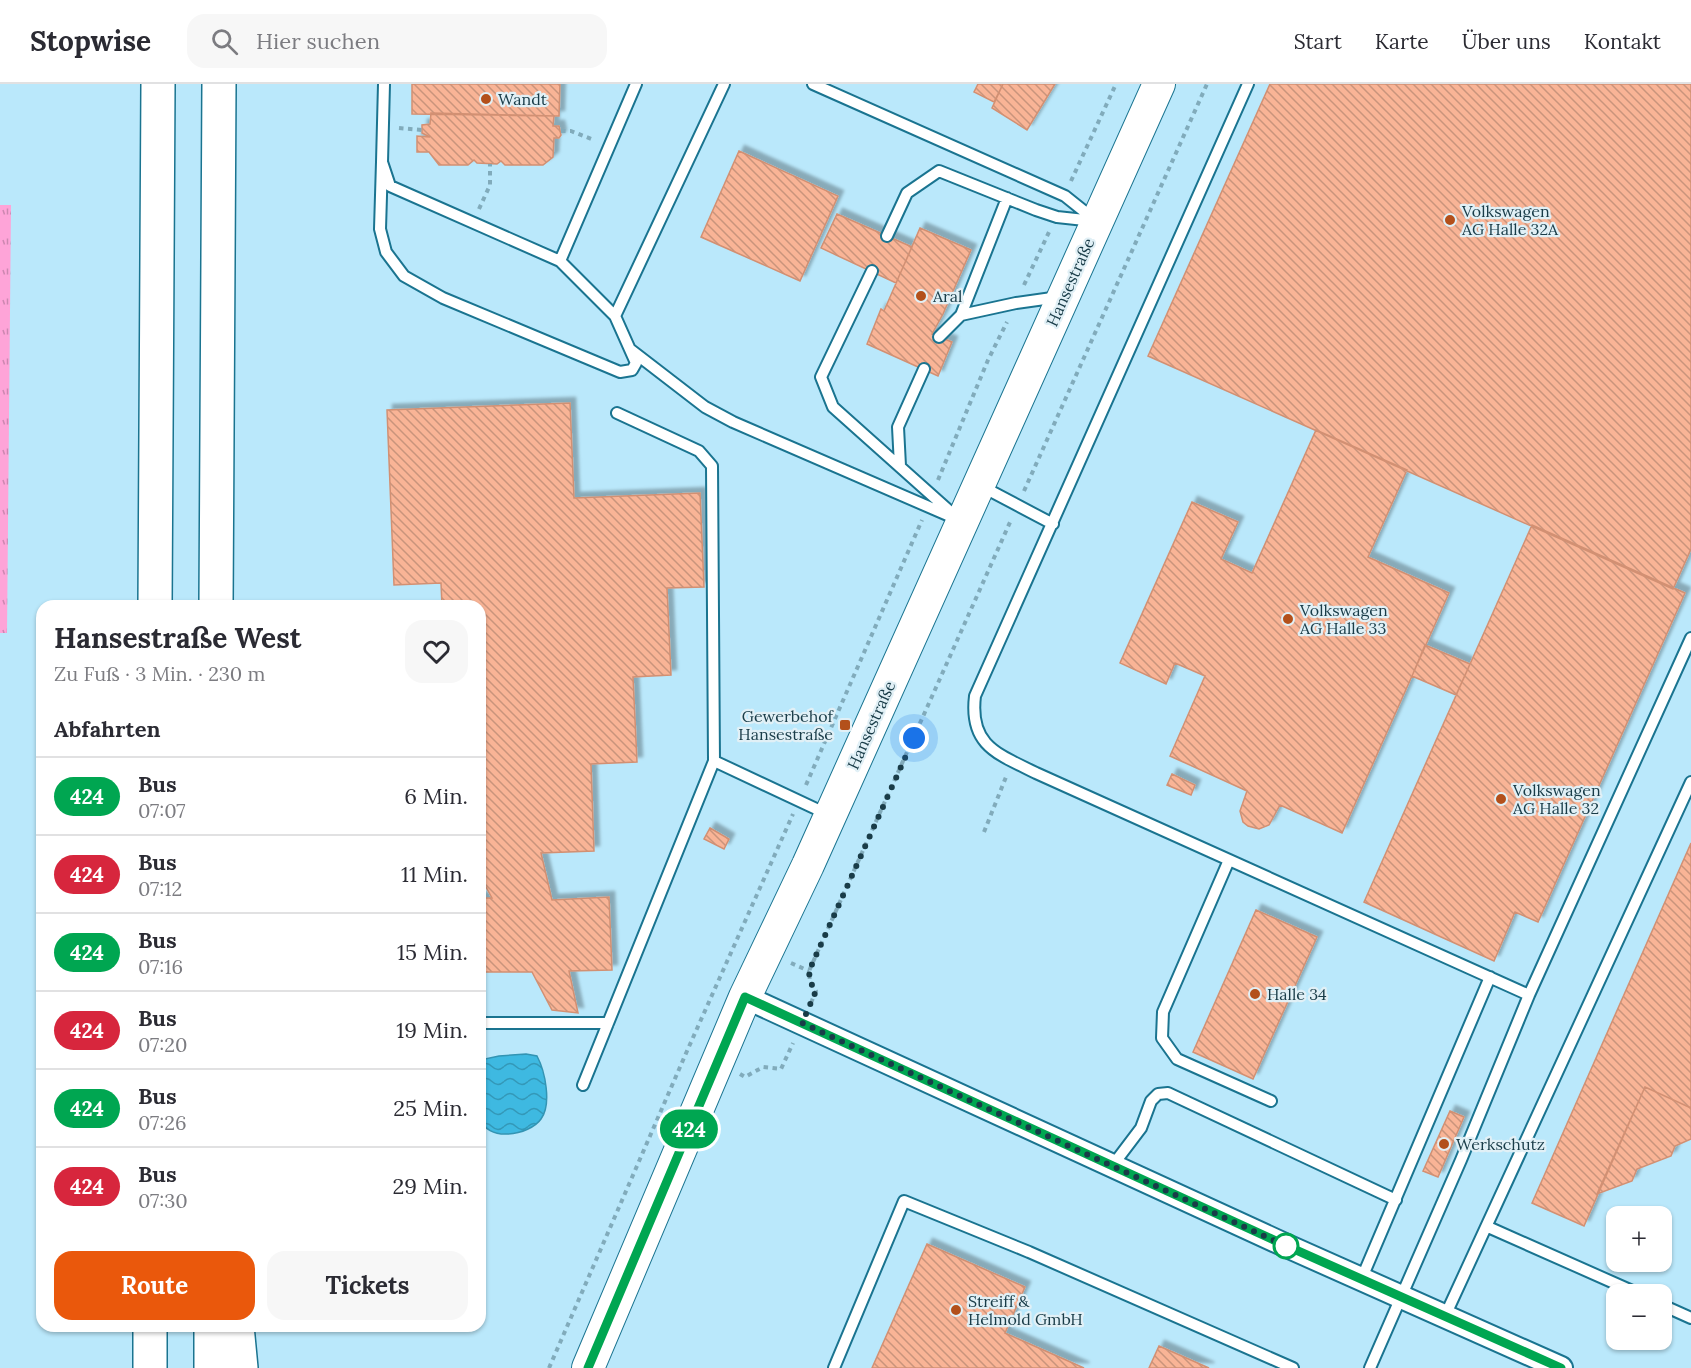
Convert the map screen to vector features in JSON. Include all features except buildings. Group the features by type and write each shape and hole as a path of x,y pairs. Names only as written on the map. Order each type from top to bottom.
{"highway":[{"path":"155,600 158,84"},
{"path":"216,600 219,84"},
{"path":"150,1332 150,1368"},
{"path":"211,1332 211,1368"},
{"path":"238,1332 241,1368"}],"main road":[{"name":"Hansestraße","path":"588,1368 745,997 830,815 1159,84"}],"street":[{"path":"745,997 1361,1280 1562,1368"}],"lane":[{"path":"382,162 390,186 560,261 615,316 636,363 632,370 620,372 443,298 404,276 386,252 380,229 384,84"},
{"path":"560,261 636,84"},
{"path":"615,316 724,84"},
{"path":"813,84 1065,196 1097,222"},
{"path":"1248,84 975,696 973,712 976,728 985,742 1012,762 1529,995"},
{"path":"887,237 907,193 939,171 1057,217 1097,222"},
{"path":"939,336 961,315 1007,198"},
{"path":"872,271 821,377 834,407 962,522"},
{"path":"961,315 1016,303 1063,297"},
{"path":"631,350 705,406 733,422 962,522"},
{"path":"900,466 898,427 924,369"},
{"path":"584,1085 714,761 712,466 699,451 617,413"},
{"path":"978,485 1053,524"},
{"path":"1370,1368 1461,1160 1529,995 1691,638"},
{"path":"714,761 830,815"},
{"path":"1445,1316 1488,1227 1691,782"},
{"path":"1229,860 1162,1012 1162,1038 1177,1059 1271,1101"},
{"path":"1361,1280 1490,977"},
{"path":"486,1023 608,1023"},
{"path":"1113,1165 1140,1128 1151,1101 1158,1094 1168,1093 1396,1200"},
{"path":"834,1368 904,1201 1029,1252 1293,1368"},
{"path":"1488,1227 1616,1284"},
{"path":"1672,1309 1691,1317"}],"path":[{"path":"1065,196 1116,84"},
{"path":"687,1051 745,1077 763,1067 781,1069 816,991 810,982 809,971 1207,84"},
{"path":"383,128 422,130"},
{"path":"561,131 579,134"},
{"path":"473,222 490,185 490,164"},
{"path":"931,495 988,360 1057,217"},
{"path":"549,1368 927,507"},
{"path":"984,832 1012,762"}],"green space":[{"path":"0,205 11,205 7,633 0,633"}],"water":[{"path":"526,1054 537,1056 543,1070 547,1096 544,1113 535,1125 528,1129 508,1134 490,1131 486,1127 486,1059"}],"bus line":[{"name":"424","path":"588,1368 745,997 1287,1246 1561,1368"}],"place":[{"name":"Wandt","path":"486,99"},
{"name":"Volkswagen AG Halle 32A","path":"1450,220"},
{"name":"Aral","path":"921,296"},
{"name":"Volkswagen AG Halle 33","path":"1288,619"},
{"name":"Gewerbehof Hansestraße","path":"845,725"},
{"name":"Volkswagen AG Halle 32","path":"1501,799"},
{"name":"Halle 34","path":"1255,994"},
{"name":"Werkschutz","path":"1444,1144"},
{"name":"Streiff & Helmold GmbH","path":"956,1310"}],"route":[{"path":"914,738 809,971 810,982 816,991 802,1023 1286,1246"}]}
